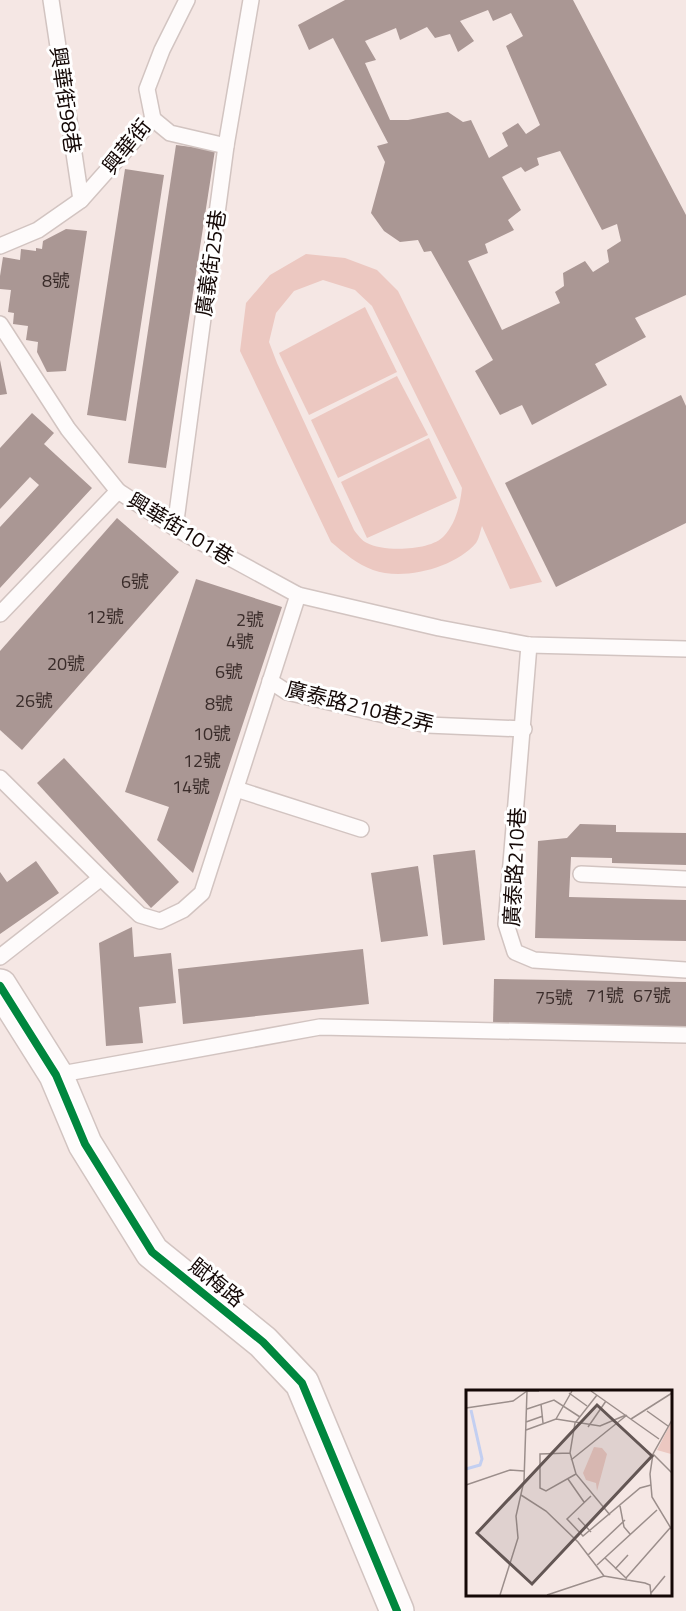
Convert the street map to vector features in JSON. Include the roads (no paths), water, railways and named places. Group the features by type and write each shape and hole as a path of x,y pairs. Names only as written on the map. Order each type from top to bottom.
{"street":[{"name":"賦梅路","path":"0,986 56,1075 85,1144 152,1252 263,1342 302,1383 397,1611"}],"lane":[{"name":"興華街98巷","path":"51,0 81,200"},
{"name":"興華街","path":"0,246 38,230 81,200 153,119 147,89 162,50 187,0"},
{"name":"廣義街25巷","path":"175,528 226,146 251,0"},
{"path":"153,119 170,133 226,146"},
{"name":"興華街101巷","path":"0,324 68,429 118,491 175,528 297,595 439,628 529,645 686,649"},
{"path":"0,614 118,491"},
{"path":"0,778 140,915 160,921 183,910 202,893 297,595"},
{"name":"廣泰路210巷","path":"529,645 524,729 506,924 515,952 534,960 686,969"},
{"name":"廣泰路210巷2弄","path":"270,681 287,693 427,725 524,729"},
{"path":"236,789 361,829"},
{"path":"581,874 686,879"},
{"path":"0,957 101,878"},
{"path":"56,1075 320,1027 686,1035"}]}
